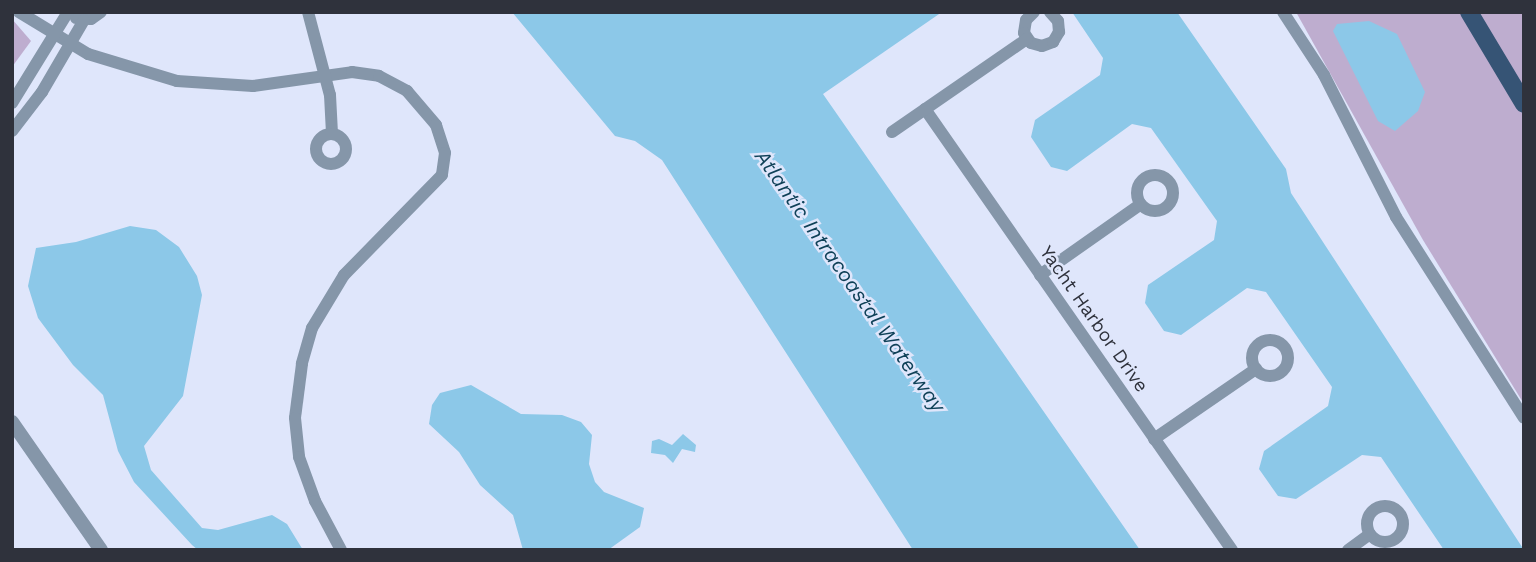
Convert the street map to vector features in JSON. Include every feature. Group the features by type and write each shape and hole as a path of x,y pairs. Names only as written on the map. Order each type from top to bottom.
{"main road":[{"path":"1469,12 1524,104"}],"street":[{"path":"19,12 69,45 141,73 198,84 253,86 325,75 370,74 407,91 436,125 446,159 433,187 344,275 318,317 305,350 296,404 299,457 314,501 341,550"},
{"path":"12,103 69,12 84,20"},
{"path":"12,131 84,20 101,12"},
{"path":"308,12 325,75 332,134"},
{"path":"1027,39 1024,23 1034,12"},
{"path":"1027,39 1042,46 1055,40 1059,24 1050,12"},
{"path":"1283,12 1324,75 1396,217 1524,418"},
{"path":"892,132 1027,39"},
{"name":"Yacht Harbor Drive","path":"925,109 1232,550"},
{"path":"1040,275 1141,204"},
{"path":"1154,439 1256,369"},
{"path":"12,422 101,550"},
{"path":"1348,550 1370,534"}],"shaded area":[{"path":"1296,12 1461,12 1524,116 1524,404 1423,240"},
{"path":"1478,12 1524,12 1524,93"},
{"path":"12,19 31,41 12,67"}],"water":[{"name":"Atlantic Intracoastal Waterway","path":"512,12 942,12 823,94 1140,550 913,550 662,160 635,141 615,136"},
{"path":"1072,12 1177,12 1286,169 1291,193 1524,550 1444,550 1381,457 1362,455 1296,499 1278,496 1259,469 1264,451 1328,406 1332,387 1266,292 1247,288 1181,335 1164,331 1145,303 1148,285 1214,240 1217,221 1151,128 1132,124 1067,171 1051,167 1031,137 1035,120 1100,75 1103,58"},
{"path":"1369,21 1397,34 1425,92 1418,111 1395,131 1378,121 1333,31 1337,24"},
{"path":"130,226 156,230 179,247 197,276 202,295 183,396 144,446 151,470 202,528 218,530 272,515 287,524 303,550 198,550 192,545 134,482 118,451 103,395 73,365 38,318 28,286 36,248 76,242"},
{"path":"471,385 521,414 562,415 581,422 592,435 589,464 595,482 604,492 644,508 640,527 608,550 523,550 513,515 480,485 459,452 429,424 432,405 440,393"},
{"path":"683,434 696,445 695,452 682,449 673,463 665,455 651,453 652,441 659,439 672,445"}]}
